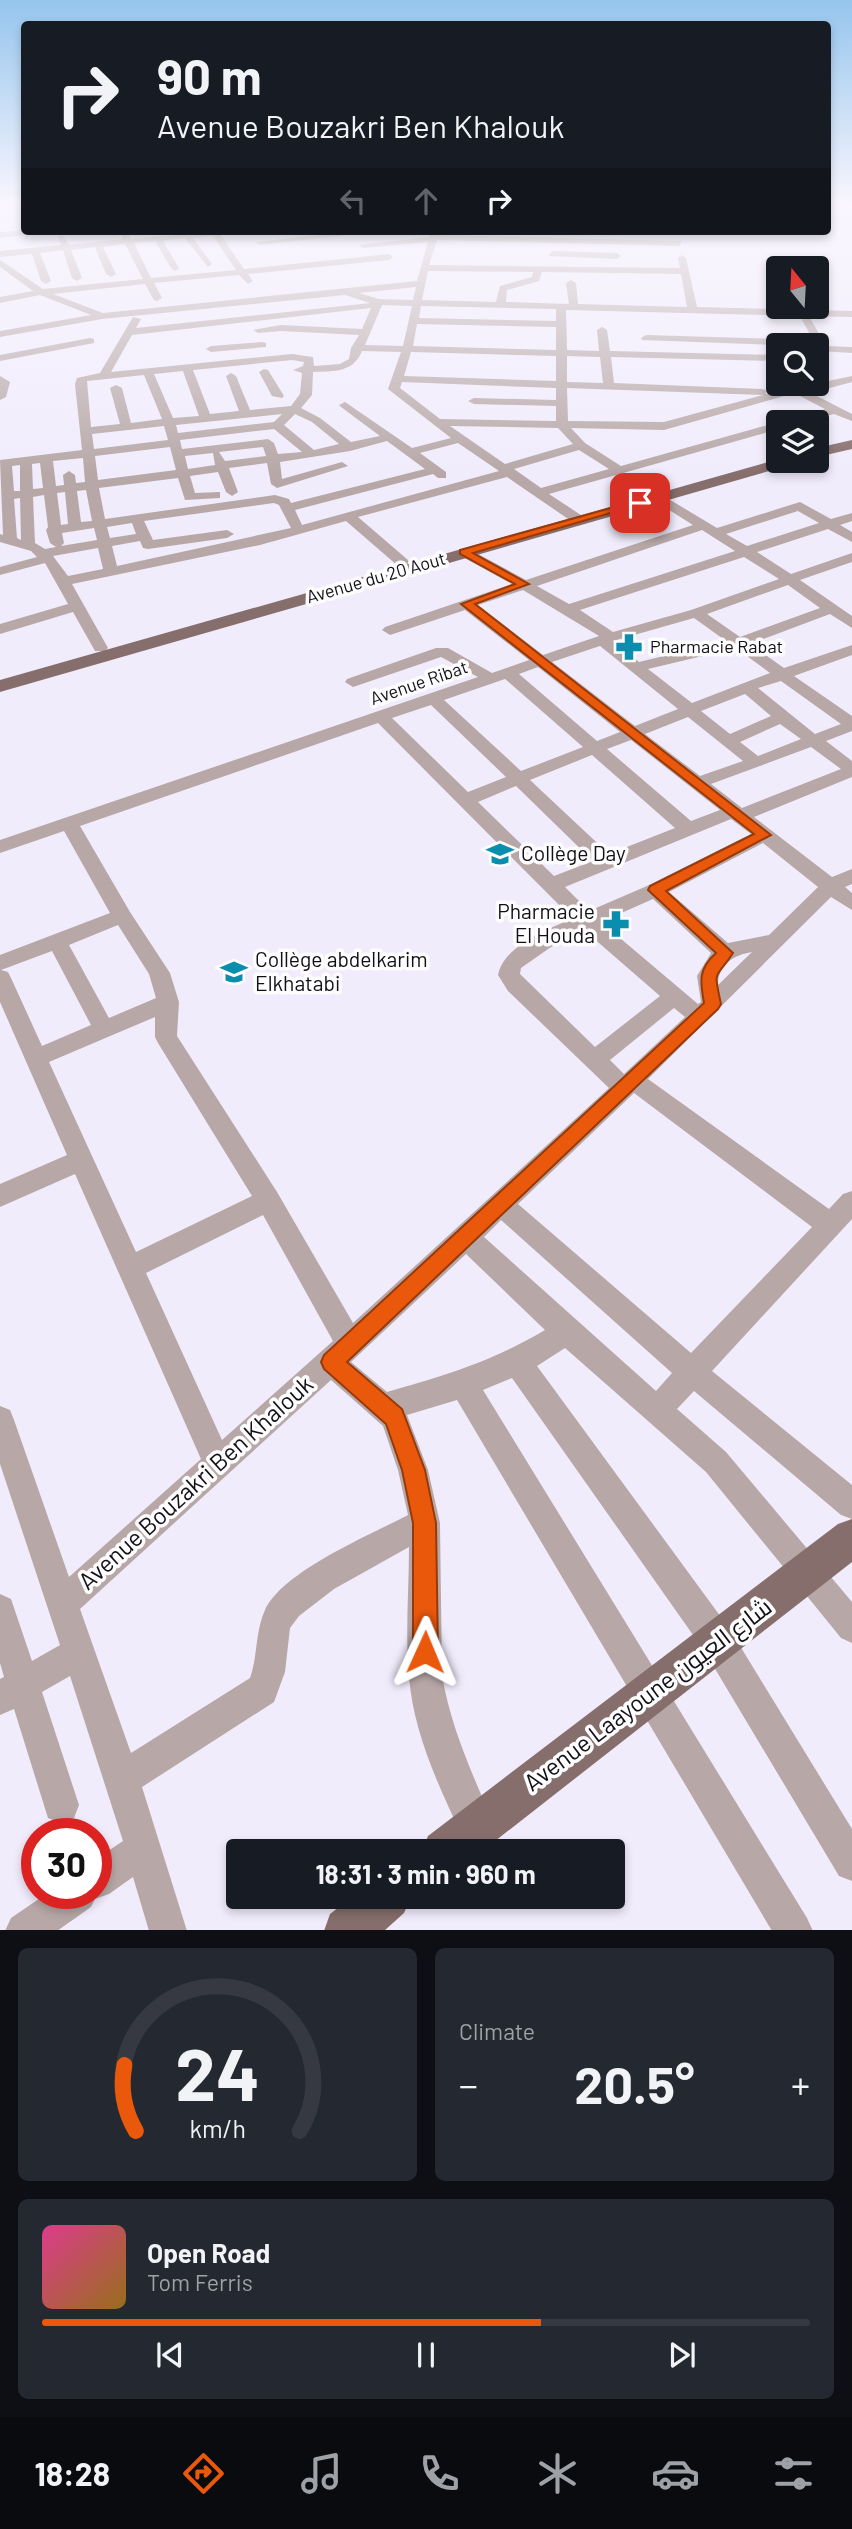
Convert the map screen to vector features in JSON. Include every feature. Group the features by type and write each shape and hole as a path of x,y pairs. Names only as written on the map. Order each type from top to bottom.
{"main road":[{"path":"829,443 852,437"},
{"path":"829,450 852,443"},
{"name":"Avenue du 20 Aout","path":"656,495 766,461"},
{"name":"Avenue du 20 Aout","path":"0,675 403,563 766,467"},
{"name":"Avenue du 20 Aout","path":"0,686 464,552 575,517"},
{"name":"Avenue Laayoune شارع العيون","path":"459,1839 852,1538"},
{"path":"347,1930 373,1909"}],"street":[{"path":"0,300 25,295"},
{"path":"48,295 83,311 102,316 333,295"},
{"path":"155,295 170,297"},
{"path":"144,299 155,295"},
{"path":"227,295 232,304"},
{"path":"258,295 283,328"},
{"path":"353,295 377,304"},
{"path":"418,295 407,349 394,388 460,439 575,517"},
{"path":"500,307 502,295"},
{"path":"567,295 574,309"},
{"path":"690,295 693,311 683,325 699,416"},
{"path":"183,296 189,308"},
{"path":"639,297 648,355"},
{"path":"0,311 60,300"},
{"path":"0,349 103,303"},
{"path":"218,378 342,367 353,362 354,346 377,304"},
{"path":"129,331 377,304 561,308 644,324 726,326 773,331 793,319"},
{"path":"474,351 476,341 482,336 475,330 477,306"},
{"path":"514,352 516,308"},
{"path":"561,308 562,425 581,446 619,470"},
{"path":"126,426 104,389 82,379 147,370 172,362 187,367 305,356 320,342 330,310"},
{"path":"4,323 83,311"},
{"path":"83,311 95,333"},
{"path":"693,311 726,326 773,331"},
{"path":"104,374 140,313"},
{"path":"283,328 296,313"},
{"path":"830,314 848,314 852,329"},
{"path":"806,319 823,349 852,349"},
{"path":"413,321 453,336 474,351 648,355 692,373 766,390"},
{"path":"397,379 430,365 453,336 476,322"},
{"path":"476,322 562,385 609,387 692,373 736,357 766,358"},
{"path":"4,323 29,335"},
{"path":"472,422 475,382 514,352 561,324"},
{"path":"644,324 683,325"},
{"path":"726,326 740,369"},
{"path":"240,332 283,328 320,342"},
{"path":"602,330 609,387"},
{"path":"302,341 320,342 364,332"},
{"path":"0,334 95,333"},
{"path":"0,358 95,333"},
{"path":"0,342 29,335"},
{"path":"211,349 268,344 269,359"},
{"path":"120,346 134,345"},
{"path":"354,346 407,349 430,365 475,382"},
{"path":"87,442 173,437 276,425 306,395 310,369 309,359 305,356"},
{"path":"829,358 852,357"},
{"path":"111,361 124,360"},
{"path":"187,367 205,417"},
{"path":"147,370 173,437 182,473 192,497 277,484 342,466"},
{"path":"259,373 278,396"},
{"path":"245,413 259,373"},
{"path":"0,379 5,382 0,397"},
{"path":"179,382 205,379"},
{"path":"829,383 852,379"},
{"path":"104,389 87,442 97,524 111,571"},
{"path":"439,422 664,426 772,396"},
{"path":"812,396 845,413"},
{"path":"474,401 561,403"},
{"path":"345,405 458,486"},
{"path":"173,437 205,417 294,409 316,419 350,447"},
{"path":"276,425 342,466 368,487"},
{"path":"50,554 5,539 3,463 66,456 87,442 126,426 215,448 265,442 270,445 274,459 277,484"},
{"path":"539,493 766,429"},
{"path":"4,497 319,454 390,437"},
{"path":"410,452 460,439"},
{"path":"64,581 260,541 298,528 458,486 581,446"},
{"path":"215,448 232,492"},
{"path":"66,456 75,527"},
{"path":"46,458 53,530 50,554 100,648"},
{"path":"26,461 28,545"},
{"path":"286,508 435,470"},
{"path":"656,495 852,623"},
{"path":"0,571 50,554 102,543 140,528 275,499 282,500 298,528"},
{"path":"390,630 524,584 708,529 800,506 852,538"},
{"path":"53,530 97,524 140,528 234,516"},
{"path":"348,516 403,563"},
{"path":"568,609 852,517"},
{"path":"140,528 148,545 261,529 284,533"},
{"path":"464,552 568,609 756,763"},
{"name":"Avenue Ribat","path":"1,843 69,823 852,557"},
{"path":"467,604 764,835 842,881 852,903"},
{"path":"0,629 77,606"},
{"path":"636,667 739,643 830,609"},
{"path":"696,612 852,724"},
{"path":"353,682 442,651 490,679"},
{"path":"466,800 747,687 847,657"},
{"path":"508,673 688,829"},
{"path":"747,687 852,770"},
{"path":"433,698 606,862"},
{"path":"381,716 586,920 675,996 706,1011 707,977 712,966 726,953 750,943 774,942"},
{"path":"727,741 782,717"},
{"path":"697,783 756,763 852,724"},
{"path":"551,885 688,829 852,770"},
{"path":"69,823 122,916 159,973 168,1002 166,1037 268,1200 340,1353 394,1417 413,1470 425,1523 425,1675 428,1699 446,1759 476,1825"},
{"path":"764,835 655,890 586,920 522,956 509,970 516,985 594,1060 830,1225"},
{"name":"Avenue Bouzakri Ben Khalouk","path":"61,1605 466,1237 706,1011 774,942 842,881"},
{"path":"655,890 726,953"},
{"path":"0,963 122,916"},
{"path":"57,942 104,1029"},
{"path":"0,978 217,1462"},
{"path":"594,1060 675,996"},
{"path":"36,1058 168,1002"},
{"path":"0,1196 81,1160"},
{"path":"130,1268 268,1200"},
{"path":"657,1410 852,1202"},
{"path":"501,1204 692,1372 852,1504"},
{"path":"466,1237 567,1332 716,1462 852,1627"},
{"path":"385,1407 463,1384 517,1362 567,1332"},
{"path":"517,1362 717,1640 852,1863"},
{"path":"463,1384 794,1930"},
{"path":"0,1420 122,1779 169,1930"},
{"path":"122,1779 262,1690 271,1667 273,1630 279,1615 289,1602 314,1584 425,1523"},
{"path":"0,1610 11,1692 61,1805"},
{"path":"11,1692 78,1653"},
{"path":"112,1870 144,1848"},
{"path":"24,1930 56,1909"}],"place":[{"name":"Pharmacie Rabat","path":"629,647"},
{"name":"Collège Day","path":"500,854"},
{"name":"Pharmacie El Houda","path":"616,924"},
{"name":"Collège abdelkarim Elkhatabi","path":"234,972"}],"route":[{"path":"425,1652 425,1523 413,1470 394,1417 331,1362 712,1004 707,977 712,966 726,953 655,890 764,835 467,604 524,584 464,552 640,503"}]}
